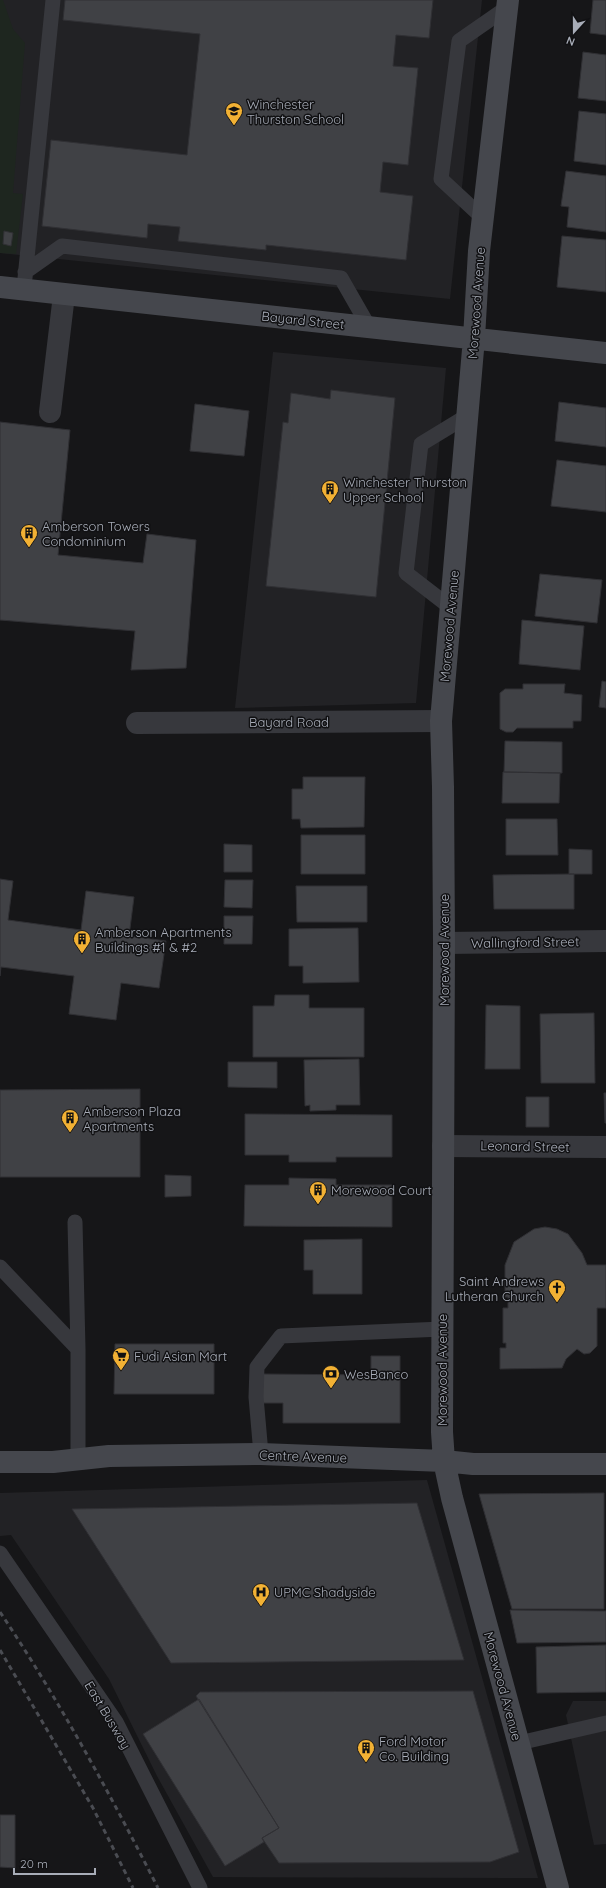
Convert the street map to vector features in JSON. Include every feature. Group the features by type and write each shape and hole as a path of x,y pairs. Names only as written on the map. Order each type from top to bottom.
{"main road":[{"name":"Morewood Avenue","path":"508,3 479,251 474,338 441,721 444,943 442,1432 444,1461 452,1498 558,1888"},
{"name":"Bayard Street","path":"0,288 24,281 64,295 606,353"},
{"name":"Centre Avenue","path":"0,1462 53,1462 78,1458 109,1456 261,1454 444,1461 473,1464 606,1464"}],"street":[{"path":"50,412 64,295"},
{"name":"Bayard Road","path":"137,723 441,721"},
{"name":"Wallingford Street","path":"444,943 606,941"},
{"name":"Leonard Street","path":"443,1146 606,1147"}],"lane":[{"path":"24,281 53,0"},
{"path":"483,218 441,179 459,41 508,3"},
{"path":"24,281 62,246 342,278 369,327"},
{"path":"450,607 406,573 421,444 467,416"},
{"path":"75,1222 78,1349 78,1458"},
{"path":"0,1267 78,1349"},
{"path":"261,1454 256,1397 257,1367 281,1336 442,1329"},
{"name":"East Busway","path":"0,1553 116,1722 200,1888"},
{"path":"518,1743 606,1722"}],"shaded area":[{"name":"Winchester Thurston School","path":"0,0 482,0 450,299 0,253"},
{"path":"0,0 3,0 13,29 25,43 13,193 23,194 16,254 0,253"},
{"path":"273,352 446,368 416,703 235,708"},
{"name":"UPMC Shadyside","path":"427,1480 538,1878 213,1877 157,1776 109,1679 11,1535 0,1536 0,1493"},
{"path":"573,1701 606,1701 606,1844 594,1845 566,1715"}],"building":[{"path":"65,0 433,0 429,38 396,35 393,66 418,68 408,165 383,162 380,192 413,196 406,260 266,245 266,250 178,241 180,227 148,224 147,238 42,226 51,140 187,155 200,34 63,20"},
{"path":"593,0 606,0 606,35 590,33"},
{"path":"583,52 606,55 606,101 578,98"},
{"path":"579,111 606,114 606,165 574,161"},
{"path":"566,171 606,176 606,232 567,227 569,207 561,206"},
{"path":"4,231 13,233 11,246 3,244"},
{"path":"562,236 606,240 606,292 557,287"},
{"name":"Winchester Thurston Upper School","path":"331,390 395,398 376,597 266,586 283,422 288,423 291,393 330,399"},
{"path":"559,402 606,408 606,447 555,441"},
{"path":"195,404 249,411 244,456 190,451"},
{"name":"Amberson Towers Condominium","path":"0,422 70,430 58,555 143,563 147,534 196,540 186,668 131,670 135,631 0,620"},
{"path":"557,460 606,466 606,512 551,506"},
{"path":"540,574 602,580 597,623 535,616"},
{"path":"522,620 584,626 580,670 519,664"},
{"path":"602,681 606,682 606,708 599,707"},
{"path":"523,684 565,684 564,693 582,695 581,721 573,721 573,728 517,728 513,732 506,732 500,729 500,693 505,689 523,689"},
{"path":"505,741 562,742 562,773 504,772"},
{"path":"503,772 560,773 559,803 502,803"},
{"path":"303,777 365,777 364,827 301,828 300,819 292,819 292,789 303,789"},
{"path":"506,819 557,819 558,855 506,855"},
{"path":"301,835 365,835 365,874 301,874"},
{"path":"224,844 252,845 252,872 224,872"},
{"path":"569,849 592,850 592,874 569,874"},
{"path":"574,874 574,909 494,909 493,875"},
{"name":"Amberson Apartments Buildings #1 & #2","path":"0,879 13,881 8,920 81,930 86,891 134,897 129,936 166,941 159,988 121,983 116,1020 69,1014 74,976 1,967 0,976"},
{"path":"225,880 253,880 252,908 224,907"},
{"path":"296,886 367,886 367,922 297,922"},
{"path":"224,916 253,916 252,944 224,944"},
{"path":"358,928 359,982 303,983 303,966 289,966 289,929"},
{"path":"275,995 309,995 309,1008 364,1008 364,1057 253,1057 253,1006 274,1006"},
{"path":"486,1005 520,1006 520,1069 485,1069"},
{"path":"594,1013 595,1083 541,1083 540,1014"},
{"path":"359,1059 360,1105 336,1105 336,1110 310,1111 310,1105 305,1106 304,1060"},
{"path":"228,1062 277,1062 277,1088 228,1087"},
{"name":"Amberson Plaza Apartments","path":"140,1089 140,1177 0,1177 0,1090"},
{"path":"604,1093 606,1093 606,1123 605,1123"},
{"path":"526,1097 549,1097 549,1127 526,1127"},
{"name":"Morewood Court","path":"245,1114 392,1115 392,1157 336,1157 336,1162 289,1162 289,1155 245,1155"},
{"path":"165,1175 191,1176 191,1196 165,1197"},
{"name":"Morewood Court","path":"289,1178 336,1179 336,1185 392,1185 392,1227 244,1226 245,1185 289,1185"},
{"name":"Saint Andrews Lutheran Church","path":"545,1227 557,1229 568,1234 582,1253 587,1265 606,1265 606,1308 597,1308 597,1346 590,1353 584,1354 577,1349 566,1359 562,1368 500,1369 500,1348 506,1348 506,1343 503,1343 503,1308 508,1308 508,1297 505,1297 505,1265 514,1242 534,1229"},
{"path":"362,1239 362,1294 313,1294 313,1270 304,1270 304,1240"},
{"path":"115,1344 214,1344 214,1394 114,1394"},
{"name":"WesBanco","path":"371,1356 400,1356 400,1423 283,1423 283,1403 262,1403 262,1374 371,1375"},
{"path":"604,1493 604,1609 512,1609 479,1494"},
{"path":"417,1503 464,1660 171,1663 72,1509"},
{"path":"510,1610 606,1611 606,1642 517,1643"},
{"path":"606,1645 606,1692 537,1693 536,1647"},
{"name":"Ford Motor Co. Building","path":"473,1691 519,1852 490,1862 279,1863 262,1838 279,1828 196,1696 200,1692"},
{"path":"199,1699 279,1828 262,1838 264,1842 225,1866 143,1734"},
{"path":"0,1815 15,1815 15,1868 0,1867"}],"railway":[{"path":"0,1612 22,1645 63,1713 158,1888"},
{"path":"0,1650 93,1808 133,1888"}],"place":[{"name":"Winchester Thurston School","path":"234,126"},
{"name":"Winchester Thurston Upper School","path":"330,504"},
{"name":"Amberson Towers Condominium","path":"29,548"},
{"name":"Amberson Apartments Buildings #1 & #2","path":"82,954"},
{"name":"Amberson Plaza Apartments","path":"70,1133"},
{"name":"Morewood Court","path":"318,1205"},
{"name":"Saint Andrews Lutheran Church","path":"557,1303"},
{"name":"Fudi Asian Mart","path":"121,1371"},
{"name":"WesBanco","path":"331,1389"},
{"name":"UPMC Shadyside","path":"261,1607"},
{"name":"Ford Motor Co. Building","path":"366,1763"}]}
